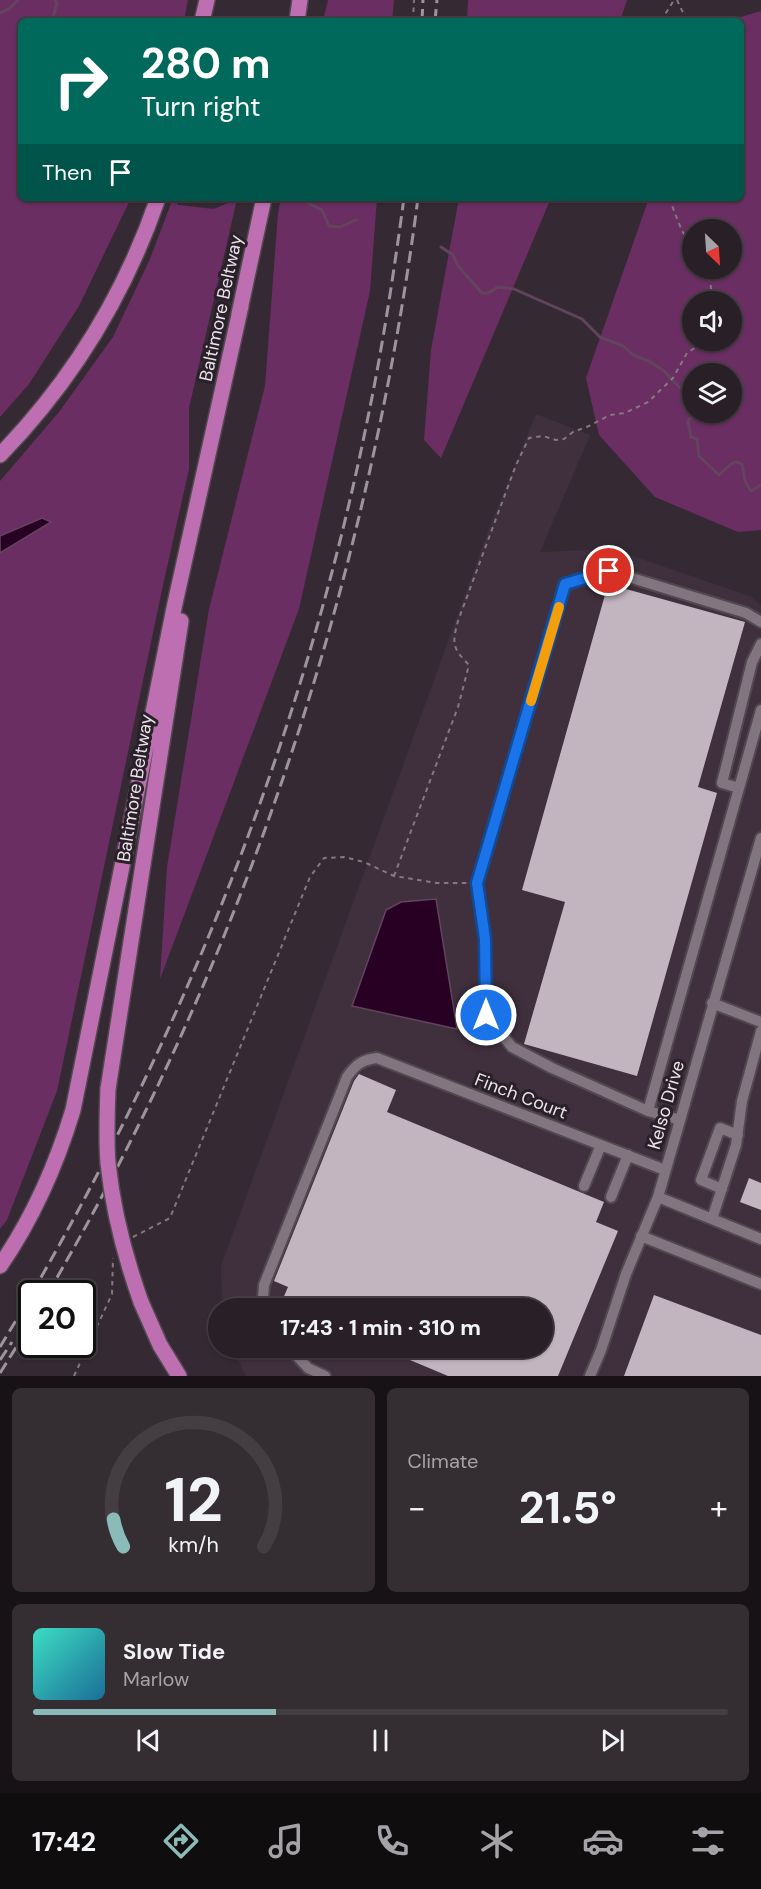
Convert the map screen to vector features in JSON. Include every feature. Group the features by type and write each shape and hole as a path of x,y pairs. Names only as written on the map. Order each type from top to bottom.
{"highway":[{"path":"203,18 207,0"},
{"path":"297,18 300,0"},
{"path":"0,455 62,382 105,315 134,261 157,201"},
{"name":"Baltimore Beltway","path":"179,1376 160,1345 128,1266 108,1161 108,1089 183,610 263,201"},
{"path":"0,1266 28,1222 52,1172 73,1110 174,608 241,306"}],"street":[{"path":"680,1120 648,1111 552,1068 512,1047 486,1015 485,939 477,883 565,584 609,571 746,613 761,622"},
{"path":"739,788 722,783 752,662 761,644"},
{"path":"648,1111 761,710"},
{"name":"Kelso Drive","path":"590,1376 626,1274 657,1197 712,1004 756,869 761,838"},
{"path":"712,1004 761,1022"},
{"path":"712,1219 736,1145 742,1101 761,1031"},
{"name":"Finch Court","path":"264,1298 263,1290 268,1274 347,1077 354,1066 364,1059 377,1058 665,1170"},
{"path":"722,1189 701,1180 720,1128 738,1135"},
{"path":"584,1186 601,1145"},
{"path":"612,1197 628,1155"},
{"path":"657,1197 761,1239"},
{"path":"641,1236 761,1284"},
{"path":"298,1358 308,1368 325,1376"}],"path":[{"path":"413,18 414,0"},
{"path":"663,18 675,0 685,18"},
{"path":"670,201 682,231"},
{"path":"394,876 458,707 469,666 458,654 453,640 458,621 516,465 529,438 543,436 556,440 564,439 573,432 610,415 625,413 648,402 673,378 690,351"},
{"path":"128,1242 135,1235 170,1218 310,877 324,858 344,857 364,862 394,876 437,883 477,883"},
{"path":"74,1376 112,1294 113,1257"}],"shaded area":[{"path":"0,0 188,0 185,18 18,18 18,201 130,201 79,306 29,384 0,417"},
{"path":"328,0 394,0 392,18 324,18"},
{"path":"468,0 627,0 621,18 467,18"},
{"path":"761,11 761,530 738,532 655,497 599,435 586,378 648,201 744,201 744,18 737,18"},
{"path":"172,201 178,205 214,209 237,201 189,408 189,469 57,1091 7,1220 0,1229 0,481 59,412 113,337 150,259"},
{"path":"280,201 377,201 370,291 299,609 160,979 167,867 209,609 265,386"},
{"path":"458,201 550,201 441,458 424,440 431,350"},
{"path":"536,414 590,435 540,552 593,550 630,555 752,597 761,606 761,1376 246,1376 237,1358 553,1358 553,1298 222,1298 221,1266 489,529"},
{"path":"42,518 51,522 0,553 0,536"},
{"path":"436,899 457,1029 352,1006 386,910 401,902"}],"building":[{"path":"608,584 745,622 698,787 717,793 637,1076 524,1044 565,902 522,890"},
{"path":"359,1074 396,1090 387,1112 604,1202 596,1222 618,1231 558,1376 448,1376 405,1358 553,1358 553,1298 283,1298 288,1287 274,1281 354,1081"},
{"path":"749,1178 761,1183 761,1210 740,1202"},
{"path":"654,1295 761,1335 761,1376 624,1376"}],"waterway":[{"path":"0,13 9,9 18,0"},
{"path":"53,18 57,3 55,0"},
{"path":"304,201 322,210 329,226 340,227 356,220"},
{"path":"441,247 453,255 458,266 482,293 488,293 498,287 514,289 582,319 600,337 623,346 633,355 649,361 664,371 682,388"},
{"path":"688,423 691,437 697,439 699,456 719,475 736,462 742,464 745,481 751,491 761,485"}],"railway":[{"path":"422,18 423,0"},
{"path":"435,18 437,0"},
{"path":"39,1280 89,1190 142,1085 191,978 236,869 276,758 311,646 342,532 379,363 404,201"},
{"path":"55,1280 118,1166 181,1035 238,901 288,764 331,625 367,484 396,342 418,201"},
{"path":"0,1347 18,1317"},
{"path":"0,1360 12,1342"},
{"path":"0,1373 18,1344"}],"slow traffic":[{"path":"531,701 559,607"}],"route":[{"path":"486,1015 485,939 477,883 565,584 609,571"}]}
